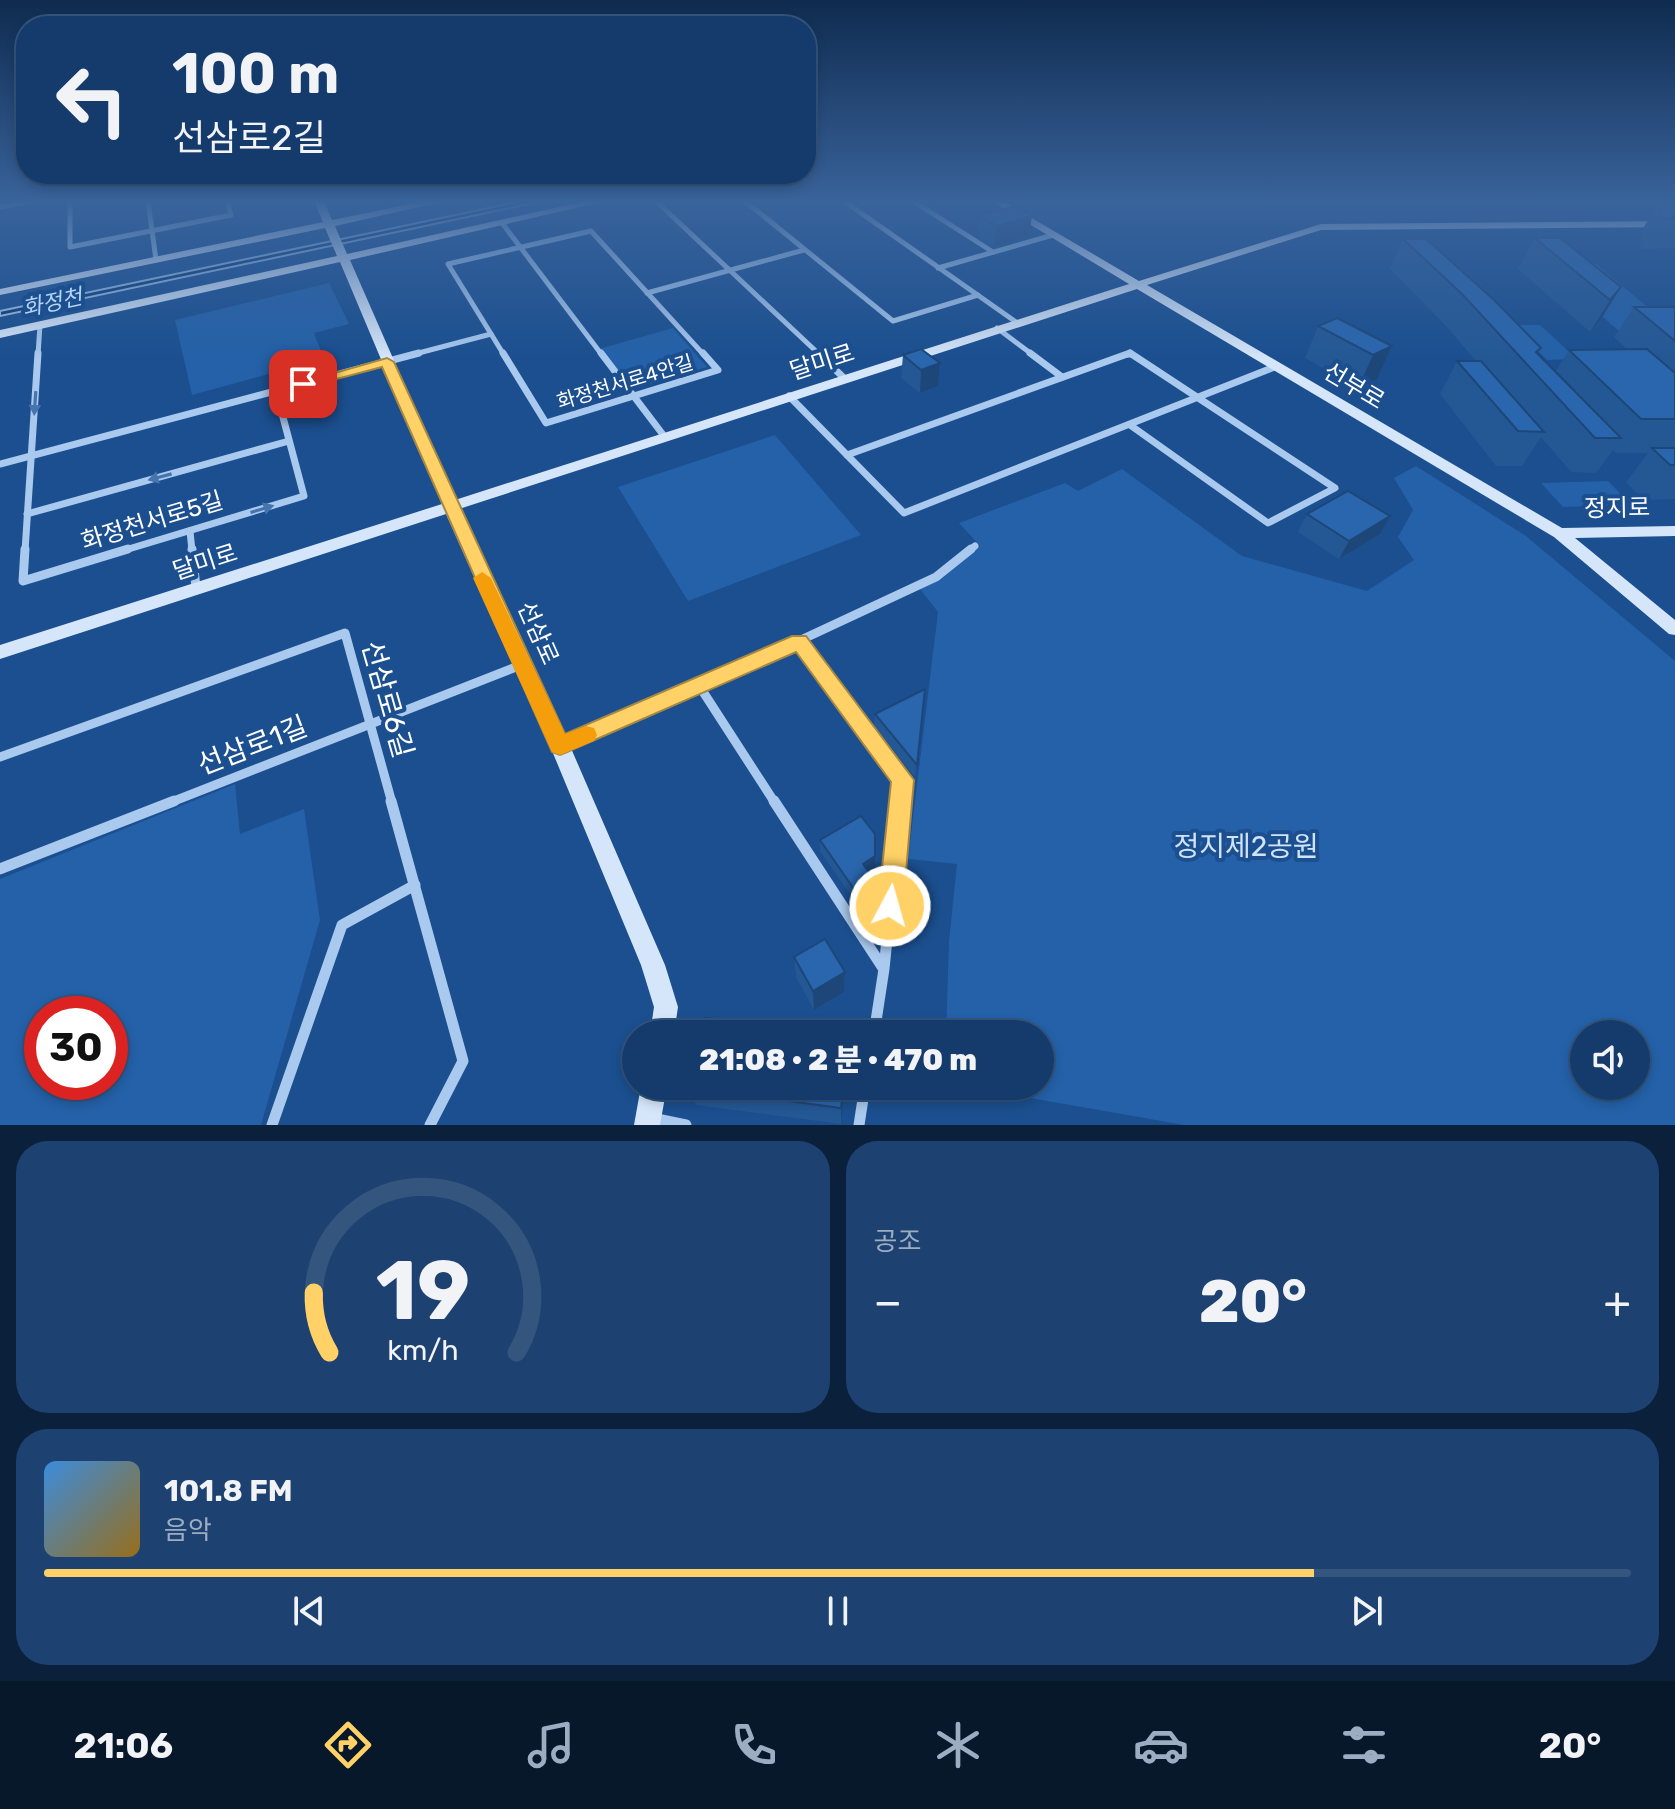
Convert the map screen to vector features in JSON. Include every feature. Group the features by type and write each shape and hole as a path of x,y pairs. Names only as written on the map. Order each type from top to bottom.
{"street":[{"path":"155,254 156,260"},
{"path":"0,292 192,254"},
{"path":"0,334 342,254"},
{"name":"선삼로","path":"342,254 450,506 560,746 653,965 666,1007 664,1020"},
{"name":"화정천서로4안길","path":"493,254 448,264 546,423 718,370 611,254"},
{"path":"526,254 664,436"},
{"path":"711,254 844,378"},
{"path":"647,293 792,254"},
{"path":"808,254 893,321 978,295"},
{"path":"918,254 1016,322"},
{"path":"938,268 988,254"},
{"name":"선부로","path":"1085,254 1559,533 1675,629"},
{"name":"달미로","path":"0,652 1233,254"},
{"name":"화정천서로5길","path":"40,325 23,581 304,496 276,391"},
{"path":"997,328 1062,377"},
{"path":"0,464 491,334"},
{"path":"847,455 1130,353 1335,488 1268,523 1130,425"},
{"path":"789,396 904,513 1277,366"},
{"name":"화정천서로5길","path":"27,514 289,441"},
{"path":"190,531 196,588"},
{"name":"정지로","path":"1559,533 1675,531"},
{"path":"560,746 700,687 936,577 975,546"},
{"name":"선삼로6길","path":"0,757 345,633 463,1061 430,1125"},
{"path":"799,642 903,780 876,1020"},
{"name":"선삼로1길","path":"0,869 521,665"},
{"path":"700,687 884,969"},
{"path":"272,1125 342,925 415,885"},
{"path":"652,1100 648,1121 686,1125"},
{"path":"859,1125 863,1100"}],"green space":[{"path":"1541,264 1596,264 1675,330 1618,330"},
{"path":"329,283 349,324 314,333 324,359 192,395 175,320"},
{"path":"1512,325 1540,325 1577,359 1547,360"},
{"path":"673,328 707,367 630,390 599,349"},
{"path":"775,435 861,535 688,601 618,487"},
{"name":"정지제2공원","path":"1416,466 1526,536 1675,661 1675,1125 1184,1125 1041,1100 1054,1100 1054,1020 946,1020 949,941 957,864 908,859 938,612 920,589 942,578 980,546 959,523 1065,483 1078,491 1122,469 1242,556 1367,591 1414,560 1398,537 1413,510 1394,478"},
{"path":"1608,481 1632,505 1563,507 1541,483"},
{"path":"235,784 240,834 304,809 320,920 261,1125 0,1125 0,879"}],"water":[{"name":"화정천","path":"273,254 295,254 0,316 0,311"}],"building":[{"path":"1419,254 1442,254 1493,299 1541,348 1536,352 1621,438 1595,438 1462,294"},
{"path":"1554,254 1579,254 1621,287 1610,300"},
{"path":"1634,307 1675,307 1675,341"},
{"path":"1337,318 1392,346 1373,355 1318,326"},
{"path":"921,349 940,363 921,370 903,355"},
{"path":"1647,349 1675,373 1675,419 1641,419 1569,350"},
{"path":"1457,361 1481,361 1544,432 1518,431"},
{"path":"1652,448 1675,448 1675,465 1670,465"},
{"path":"1348,491 1390,516 1349,541 1307,514"},
{"path":"925,689 917,765 875,714"},
{"path":"861,816 875,834 875,856 863,864 875,880 856,892 820,840"},
{"path":"825,939 845,972 813,991 794,957"},
{"path":"781,1100 842,1100 841,1108"}],"slow traffic":[{"path":"482,578 560,746 586,735"}],"route":[{"path":"303,384 387,362 560,746 799,642 903,780 890,906"}]}
